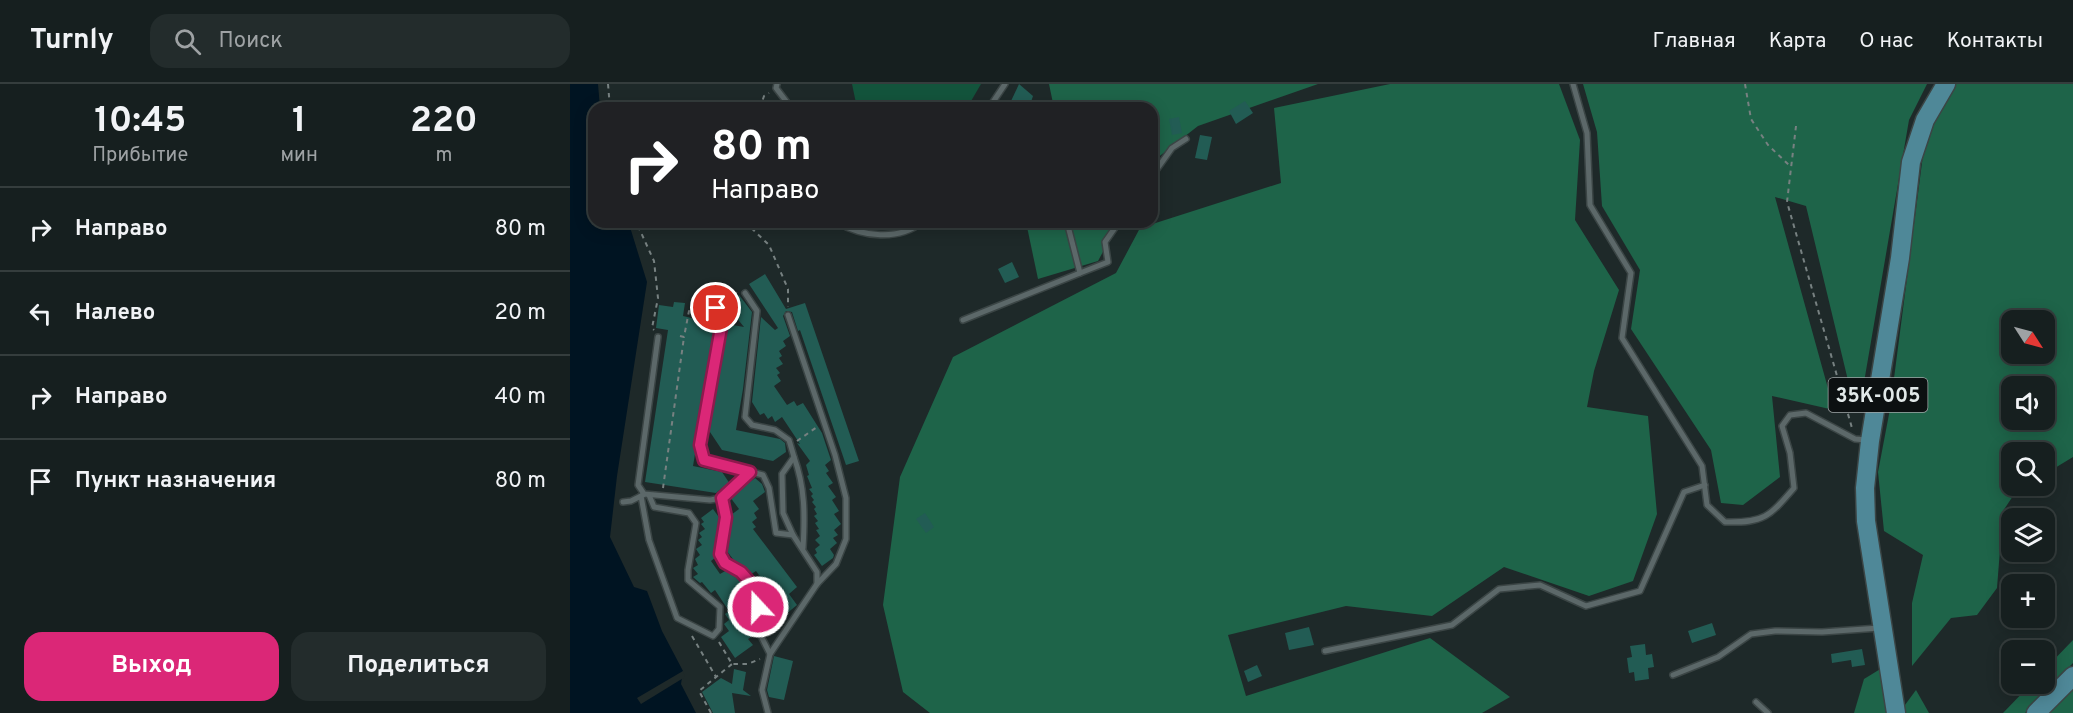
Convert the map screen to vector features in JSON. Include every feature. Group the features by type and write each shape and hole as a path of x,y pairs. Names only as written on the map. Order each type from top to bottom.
{"main road":[{"name":"35К-005","path":"1896,713 1866,521 1863,440 1900,258 1911,162 1925,120 1946,84"},
{"path":"2036,713 2073,676"}],"lane":[{"path":"993,102 1005,84"},
{"path":"1573,84 1587,133 1590,205 1631,273 1622,338 1702,466 1707,505 1725,522 1750,522 1774,512 1794,488 1790,453 1782,426 1790,415 1806,413 1863,440"},
{"path":"777,86 787,102"},
{"path":"1158,168 1172,148 1186,139"},
{"path":"849,228 874,235 894,234 914,228"},
{"path":"1069,228 1080,273"},
{"path":"963,320 1108,262 1104,242 1114,228"},
{"path":"745,293 757,311 745,417 752,425 775,430 789,440 802,478 803,549"},
{"path":"716,308 722,322 700,445 704,460 763,476 770,488 776,533 793,535"},
{"path":"768,713 762,690 770,654 817,584 836,564 846,539 846,498 824,421 788,315"},
{"path":"645,495 649,540 677,618 713,636 719,629 720,608 688,580 696,523 689,513 654,507 638,485 658,337"},
{"path":"794,457 782,474 783,513 793,535 817,572 817,584"},
{"path":"623,502 645,495 710,500 722,498 750,472"},
{"path":"1325,651 1452,625 1499,589 1540,585 1586,606 1640,591 1684,492 1705,485"},
{"path":"722,498 726,517 720,554 725,563 741,572 755,588 761,636 770,654"},
{"path":"1673,675 1718,657 1750,634 1775,631 1822,632 1884,628"},
{"path":"1756,702 1768,713"}],"path":[{"path":"608,84 610,102"},
{"path":"1745,84 1751,119 1768,145 1791,167"},
{"path":"762,102 764,96 777,86"},
{"path":"1796,126 1787,202 1863,440"},
{"path":"639,228 654,261 658,298"},
{"path":"751,228 769,245 788,289 788,315"},
{"path":"662,496 684,337"},
{"path":"791,445 824,421"},
{"path":"713,636 725,650 732,664"},
{"path":"711,713 699,691 732,664 748,664 770,654"}],"green space":[{"path":"852,84 981,84 970,102 856,102"},
{"path":"1049,84 1318,84 1198,126 1158,157 1158,102 1053,102"},
{"path":"1390,84 1559,84 1580,140 1575,220 1619,290 1594,371 1587,407 1648,416 1657,514 1633,581 1589,596 1504,567 1432,616 1346,606 1228,635 1246,696 1430,638 1510,697 1482,713 930,713 903,692 883,605 900,477 953,357 1116,273 1140,228 1158,228 1158,222 1281,183 1274,108"},
{"path":"1583,84 1927,84 1909,120 1862,394 1852,397 1806,206 1775,197 1834,410 1772,396 1780,477 1743,505 1721,503 1711,450 1631,329 1640,270 1602,206 1597,132"},
{"path":"1953,84 2073,84 2073,457 2055,468 2055,442 2001,442 2001,496 2013,496 2005,508 2001,508 1997,588 1977,615 1951,618 1912,666 1912,603 1923,555 1884,531 1878,472 1890,409 1926,132"},
{"path":"1027,228 1116,228 1098,261 1038,279"},
{"path":"2073,640 2073,663 2055,682 2055,659"},
{"path":"1882,668 1889,713 1854,713 1864,679"},
{"path":"2073,688 2073,713 2049,713"},
{"path":"1916,690 1929,713 1905,713 1902,709"},
{"path":"2021,694 2043,694 2025,713 2003,713"}],"water":[{"path":"570,84 598,84 600,102 588,102 588,228 630,228 647,282 617,476 610,537 634,587 647,591 662,631 683,671 681,684 696,713 570,713"}],"pier":[{"path":"683,671 685,677 641,704 637,698"}],"building":[{"path":"1019,84 1033,96 1031,102 1011,101"},
{"path":"1245,101 1253,113 1236,124 1229,111"},
{"path":"1179,117 1182,133 1172,135 1169,119"},
{"path":"1200,135 1212,137 1207,160 1195,158"},
{"path":"1012,262 1019,277 1005,283 998,269"},
{"path":"765,274 786,309 805,303 859,461 846,465 800,330 798,331 792,312 786,311 783,316 790,336 783,341 786,346 779,351 782,356 779,358 783,364 776,368 780,373 777,375 781,381 774,386 787,405 794,401 797,406 803,403 822,433 831,460 825,465 829,471 826,473 833,483 828,486 836,497 832,500 839,511 834,514 841,524 834,530 838,535 833,538 837,543 830,549 834,555 833,558 822,566 814,555 817,553 815,549 820,545 815,540 820,536 816,530 819,529 815,523 818,521 814,516 817,514 814,509 816,507 812,502 813,494 809,489 812,488 807,476 809,475 806,465 810,461 782,417 775,422 772,416 768,419 764,413 760,415 752,402 761,317 775,330 778,328 749,284"},
{"path":"739,295 752,312 736,430 780,439 785,443 786,452 773,461 722,450 708,429 727,324 744,327 727,306"},
{"path":"674,302 685,303 683,316 717,324 693,466 722,472 730,484 724,490 722,488 716,493 645,482 668,330 656,328 659,305 673,307"},
{"path":"755,478 762,484 765,492 753,501 759,509 754,513 757,518 752,522 756,527 753,529 797,587 789,594 797,605 774,624 762,608 761,595 769,589 756,571 750,575 726,550 731,515 739,509 730,497"},
{"path":"713,509 721,520 716,557 711,561 720,574 727,570 738,576 751,595 753,610 743,617 747,623 743,626 751,637 748,639 753,645 735,658 721,637 729,631 724,624 729,620 725,614 729,611 715,590 711,593 702,582 700,583 693,577 698,574 693,568 698,565 695,559 700,555 696,549 702,545 698,540 702,537 699,533 705,529 701,524 704,522 701,518"},
{"path":"925,513 934,527 926,533 916,519"},
{"path":"1712,623 1716,635 1692,643 1688,631"},
{"path":"1309,627 1314,645 1289,650 1285,633"},
{"path":"1645,644 1646,655 1652,654 1654,667 1648,668 1649,679 1635,681 1634,672 1629,673 1627,658 1632,657 1630,646"},
{"path":"1862,649 1865,665 1852,667 1851,660 1832,663 1831,654"},
{"path":"774,656 793,661 784,700 769,697 767,690"},
{"path":"1257,665 1262,676 1248,682 1244,671"},
{"path":"734,669 746,672 743,690 751,696 732,693 735,713 713,713 702,692 721,678 732,684"}],"route":[{"path":"716,308 722,322 700,445 704,460 750,472 722,498 726,517 720,554 725,563 741,572 755,588 758,607"}]}
